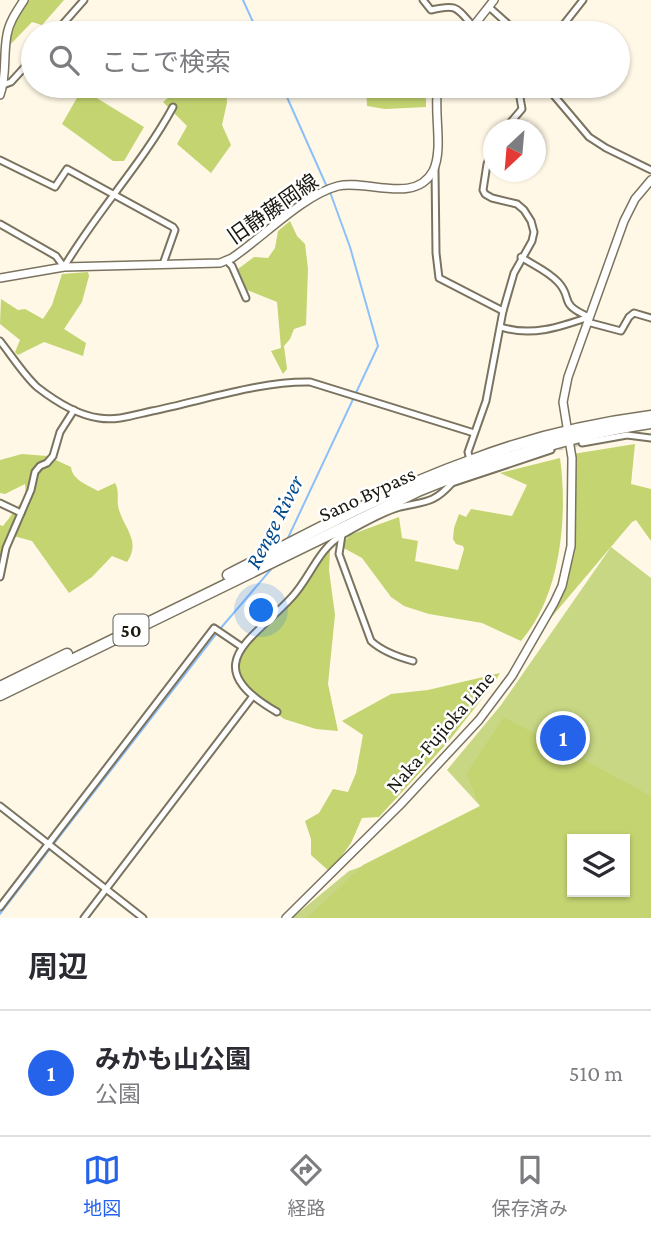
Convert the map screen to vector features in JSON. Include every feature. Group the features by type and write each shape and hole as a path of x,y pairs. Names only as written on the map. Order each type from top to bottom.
{"highway":[{"name":"Sano Bypass","path":"0,695 384,506 472,468 569,435 651,416"},
{"name":"Sano Bypass","path":"569,435 651,423"},
{"name":"Sano Bypass","path":"0,687 420,481 472,468"}],"main road":[{"path":"0,96 7,35 24,0"},
{"path":"477,21 491,3"},
{"path":"434,167 437,155 437,98"},
{"name":"旧静藤岡線","path":"0,278 64,267 227,261 323,192 345,186 409,188 422,183 434,167"},
{"name":"Naka-Fujioka Line","path":"286,918 317,890 467,734 493,703 517,667 554,603 568,565 571,529 569,435 564,396 624,221 635,199 651,180"}],"street":[{"path":"66,21 84,0"},
{"path":"423,0 431,10 451,6 457,8 469,21"},
{"path":"566,21 583,0"},
{"path":"491,3 507,21"},
{"path":"3,85 21,71"},
{"path":"514,119 523,109 521,98"},
{"path":"556,98 590,137 651,170"},
{"path":"0,224 56,256 64,267 80,240 155,139 173,107"},
{"path":"0,160 55,187 67,169 173,227 175,230 163,264"},
{"path":"434,167 439,278 503,311"},
{"path":"472,468 468,452 486,401 503,311 534,232 531,220 517,204 485,194 484,182"},
{"path":"522,257 542,272 548,272 559,283 568,304 588,320 621,331 634,313 651,318"},
{"path":"227,261 232,266 246,298"},
{"path":"501,327 517,331 544,331 588,320"},
{"path":"0,341 36,385 74,410 100,418 127,418 233,393 297,382 322,385 474,433"},
{"path":"0,578 6,548 31,490 35,472 53,456 60,432 74,410"},
{"path":"582,443 627,435 651,438"},
{"path":"277,712 253,696 237,677 242,647 292,598 327,546 342,535 400,507 441,496 452,483 472,468 551,450"},
{"path":"0,503 21,513"},
{"path":"342,535 339,554 371,641 388,652 413,661"},
{"path":"0,907 218,631 242,647"},
{"path":"85,918 253,696"},
{"path":"0,806 143,918"}],"green space":[{"path":"29,0 64,0 46,21 21,21 21,33 8,47 11,28"},
{"path":"77,98 97,98 144,127 124,161 113,161 62,124"},
{"path":"168,98 227,98 222,125 231,145 211,173 177,144 187,126 163,102"},
{"path":"367,98 426,98 426,107 385,109 367,106"},
{"path":"290,221 297,236 305,244 308,269 306,325 294,329 284,346 287,369 283,374 271,351 281,348 277,302 247,290 238,269 254,257 268,258 275,248 278,231"},
{"path":"88,272 82,302 64,329 86,343 83,356 44,342 18,355 15,352 20,340 0,324 1,299 18,310 25,309 43,319 52,305 62,274"},
{"path":"635,444 631,484 651,489 651,541 636,520 632,522 544,626 562,585 572,543 575,498 573,454"},
{"path":"22,454 47,456 71,467 77,479 98,491 115,483 119,510 132,542 131,555 127,562 112,556 92,577 69,593 32,541 10,535 0,559 0,525 3,526 26,496 25,484 5,494 0,493 0,460"},
{"path":"560,458 562,529 553,578 534,623 521,641 482,623 429,614 404,606 391,597 362,558 340,546 350,535 399,517 402,538 418,541 415,561 458,570 464,549 453,539 459,514 466,517 471,509 512,516 527,485 500,473"},
{"path":"611,547 651,578 651,918 292,918 349,871 493,820 447,770 501,705"},
{"path":"327,550 330,551 329,570 335,615 328,684 338,731 316,729 284,719 242,686 232,669 239,644 287,600"},
{"path":"500,673 448,742 379,817 362,818 351,843 330,872 311,855 311,839 305,821 319,813 333,789 348,792 356,773 363,735 342,721 391,694 428,690"},
{"path":"504,717 651,796 651,918 307,918 363,865 480,806 466,774"}],"waterway":[{"name":"Renge River","path":"243,0 253,21"},
{"name":"Renge River","path":"287,98 327,187"},
{"name":"Renge River","path":"287,540 378,346 350,247 330,192"},
{"name":"Renge River","path":"220,629 273,567"},
{"name":"Renge River","path":"53,845 217,633"},
{"name":"Renge River","path":"0,914 50,849"}],"tunnel":[{"path":"551,450 582,443"}],"place":[{"name":"みかも山公園","path":"563,738"}]}
